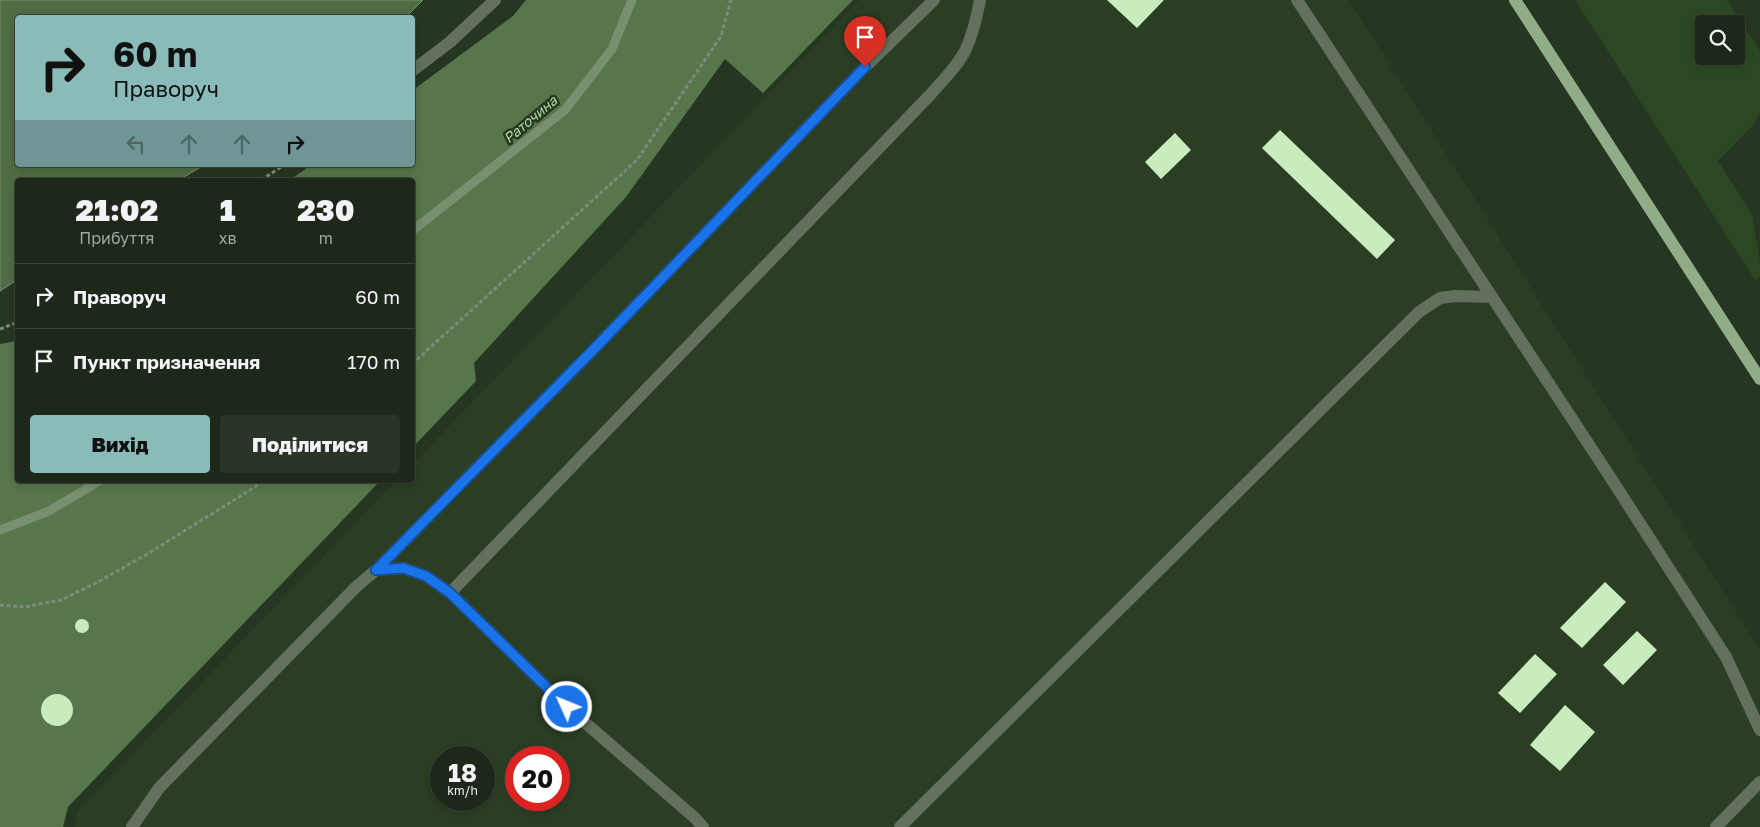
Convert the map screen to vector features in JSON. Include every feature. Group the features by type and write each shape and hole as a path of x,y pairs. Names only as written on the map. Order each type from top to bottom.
{"main road":[{"path":"1516,0 1760,379"}],"lane":[{"path":"415,69 450,42 495,0"},
{"path":"132,827 159,788 357,586 376,570 594,349 838,94 934,0"},
{"path":"450,593 930,95 966,50 976,23 980,0"},
{"path":"1296,0 1726,657 1760,730"},
{"path":"900,827 1419,312 1440,298 1455,296 1492,297"},
{"path":"376,570 403,568 426,576 450,593 567,707 703,827"},
{"path":"1716,827 1760,782"}],"path":[{"path":"415,361 637,160 720,36 731,0"},
{"path":"264,178 281,167"},
{"path":"0,329 15,323"},
{"path":"0,606 25,608 61,600 98,582 148,553 261,483"}],"shaded area":[{"path":"0,0 423,0 408,15 15,15 15,167 201,167 182,178 15,178 15,281 0,291"},
{"path":"526,0 853,0 763,93 725,59 626,197 474,363 476,381 415,445 415,178 293,178 308,167 415,167 415,89 513,16"},
{"path":"859,0 1349,0 1760,650 1760,827 75,827 77,812 394,483 415,483 415,462"},
{"path":"1575,0 1727,0 1737,15 1695,15 1695,65 1745,65 1745,28 1760,51 1760,113 1753,125 1718,161 1752,214 1760,263 1760,278 1755,280"},
{"path":"15,341 15,483 378,483 68,807 63,827 0,827 0,344"}],"building":[{"path":"1107,0 1164,0 1137,28"},
{"path":"1280,130 1395,240 1377,259 1262,148"},
{"path":"1175,133 1191,150 1161,179 1145,162"},
{"path":"1605,582 1626,602 1582,648 1560,628"},
{"path":"82,619 87,621 89,626 87,631 82,633 77,631 75,626 77,621"},
{"path":"1637,631 1657,650 1623,685 1603,665"},
{"path":"1535,654 1557,674 1520,713 1498,693"},
{"path":"57,694 63,695 68,699 72,704 72,716 68,721 63,725 57,726 51,725 46,721 42,716 41,710 42,704 46,699 51,695"},
{"path":"1565,705 1595,732 1560,771 1530,745"}],"waterway":[{"name":"Раточина","path":"415,229 565,110 612,49 632,0"},
{"name":"Раточина","path":"0,530 49,511 96,483"}],"route":[{"path":"567,707 450,593 426,576 403,568 376,570 594,349 865,67"}]}
